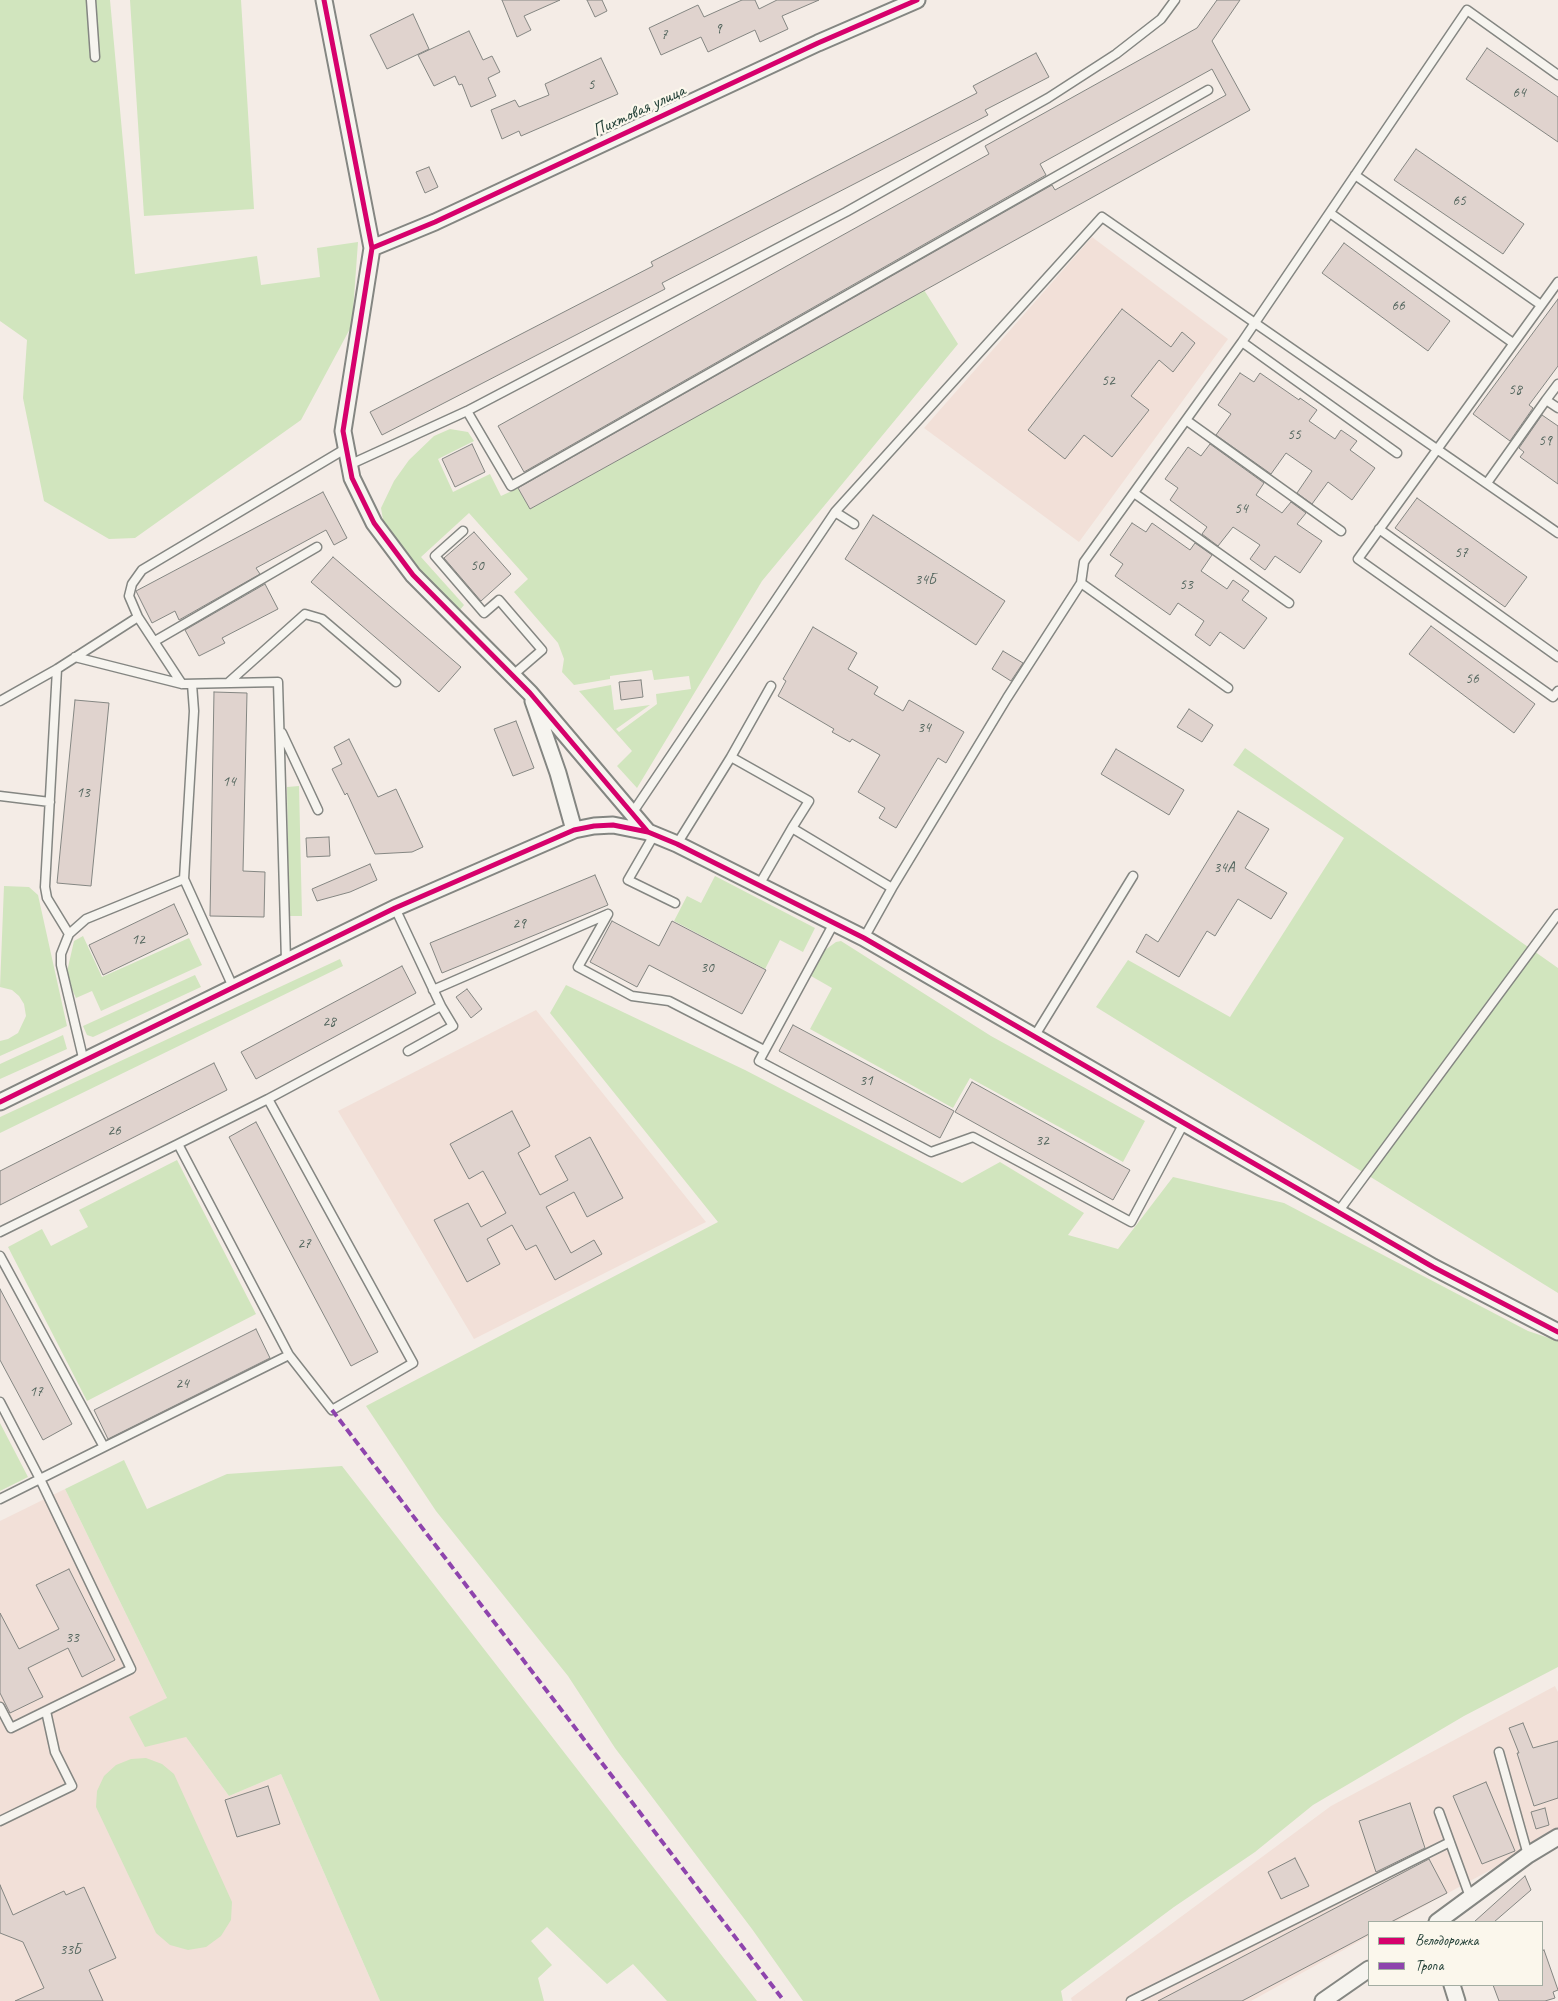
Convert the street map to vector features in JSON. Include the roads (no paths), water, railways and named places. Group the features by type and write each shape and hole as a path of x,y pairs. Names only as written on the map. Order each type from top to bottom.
{"street":[{"path":"324,0 372,248 343,431 352,478 374,523 413,575 530,693 651,834"},
{"name":"Пихтовая улица","path":"372,248 435,222 818,43 917,0"},
{"path":"530,693 558,773 574,830"},
{"path":"0,1102 395,908 574,830 613,825 651,834 677,844 864,938 1433,1267 1558,1332"},
{"path":"1438,1921 1528,1855 1558,1838"},
{"path":"1323,2001 1368,1970"},
{"path":"1452,1986 1457,2001"}],"lane":[{"path":"91,0 95,57"},
{"path":"349,466 467,411 846,212 1048,98 1116,54 1161,19 1174,0"},
{"path":"864,938 892,888 1007,698 1081,583 1084,562 1242,342 1466,10 1558,74"},
{"path":"467,411 511,486 1208,90"},
{"path":"1355,175 1541,305"},
{"path":"1330,212 1513,343"},
{"path":"633,812 835,512 1102,217 1558,533"},
{"path":"1558,282 1358,558 1553,697 1558,690"},
{"path":"1242,342 1397,453"},
{"path":"1487,483 1558,384"},
{"path":"1546,400 1558,408"},
{"path":"1186,420 1341,531"},
{"path":"182,684 138,617 129,596 132,584 142,570 345,449"},
{"path":"1134,492 1289,603"},
{"path":"835,512 854,524"},
{"path":"1379,529 1558,657"},
{"path":"463,531 435,556 484,613 499,600 542,650 513,675"},
{"path":"154,641 317,547"},
{"path":"1081,583 1228,688"},
{"path":"229,682 305,614 322,619 396,682"},
{"path":"0,701 57,669 138,617"},
{"path":"75,657 182,684 278,682 286,961"},
{"path":"57,669 45,888 47,898 69,934"},
{"path":"192,684 194,711 184,879 233,986"},
{"path":"677,844 731,757 771,686"},
{"path":"280,728 318,810"},
{"path":"731,757 809,801 759,885"},
{"path":"0,796 50,802"},
{"path":"792,828 892,888"},
{"path":"651,834 628,880 675,903"},
{"path":"1034,1037 1133,876"},
{"path":"84,1062 61,965 64,944 69,934 86,920 184,879"},
{"path":"395,908 433,990 453,1026 408,1051"},
{"path":"433,990 608,914 578,967 632,996 669,1001 764,1050"},
{"path":"1338,1212 1558,914"},
{"path":"834,923 759,1061 931,1152 973,1137 1131,1222 1184,1123"},
{"path":"0,1232 268,1099 441,1006"},
{"path":"178,1144 289,1355 332,1410 413,1363 268,1099"},
{"path":"0,1256 104,1447"},
{"path":"0,1499 289,1355"},
{"path":"0,1402 40,1479 131,1669 11,1728 0,1707"},
{"path":"0,1821 72,1786 56,1752 46,1711"},
{"path":"1499,1752 1528,1855"},
{"path":"1439,1812 1470,1896"},
{"path":"1131,2001 1450,1842"}]}
